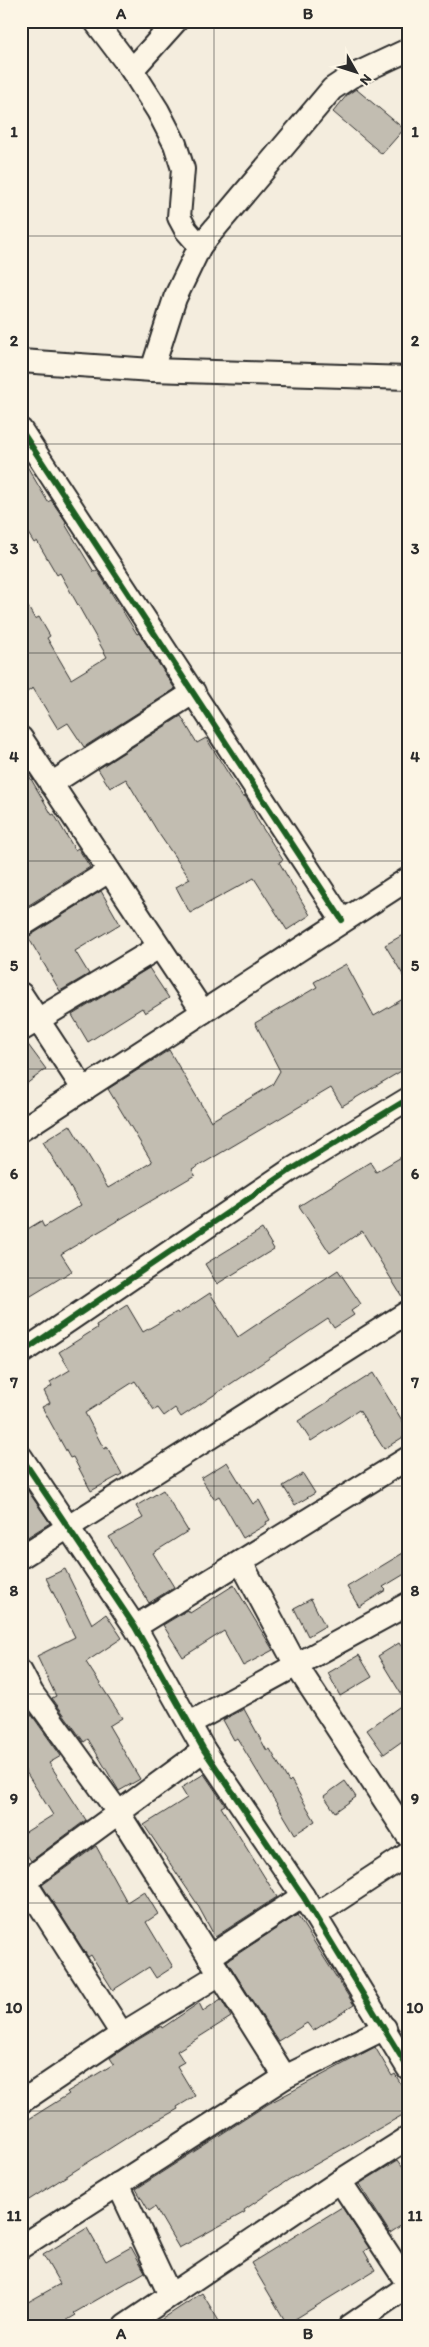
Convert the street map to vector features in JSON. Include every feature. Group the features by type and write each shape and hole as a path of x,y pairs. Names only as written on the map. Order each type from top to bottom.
{"street":[{"path":"95,21 132,70 158,111 175,144 183,169 179,217 186,230 200,246"},
{"path":"132,70 176,21"},
{"path":"152,370 175,298 200,246 332,89 350,77 408,50"},
{"path":"21,360 152,370 408,378"},
{"path":"21,430 342,920"},
{"path":"51,784 194,692"},
{"path":"21,738 203,1012"},
{"path":"21,926 109,871"},
{"path":"21,1130 342,920 408,879"},
{"path":"29,1025 159,947"},
{"path":"21,994 29,1025 84,1090"},
{"path":"21,1353 289,1170 408,1098"},
{"path":"21,1557 408,1312"},
{"path":"21,1457 135,1627 204,1750 309,1905 408,2068"},
{"path":"135,1627 408,1458"},
{"path":"241,1562 296,1665 408,1836"},
{"path":"190,1723 406,1608"},
{"path":"21,1672 27,1696 118,1812 285,2077"},
{"path":"122,2034 23,1879 204,1750"},
{"path":"21,2102 122,2034 215,1966 309,1905 408,1854"},
{"path":"21,2247 285,2077 385,2028"},
{"path":"126,2326 340,2181 408,2138"},
{"path":"340,2181 408,2285 350,2326"},
{"path":"118,2184 170,2295"}],"building":[{"path":"356,89 404,129 382,154 333,112 347,95"},
{"path":"21,456 48,502 51,500 67,523 65,524 94,572 97,570 137,634 139,633 175,689 84,747 68,723 58,729 33,688 21,696 21,595 35,619 39,617 50,636 47,638 71,679 107,657 60,573 57,575 37,541 34,543 21,522"},
{"path":"181,716 197,743 206,738 243,797 245,796 249,802 258,821 283,860 279,862 310,915 287,930 254,878 190,913 176,887 190,879 159,834 126,779 110,788 98,769"},
{"path":"21,762 75,850 78,848 90,867 21,910"},
{"path":"101,891 120,924 75,951 89,974 60,991 28,937"},
{"path":"408,932 408,983 385,945"},
{"path":"346,964 374,1016 408,996 408,1067 342,1106 331,1088 192,1170 195,1175 61,1254 72,1271 21,1302 21,1233 41,1221 44,1227 81,1205 43,1142 70,1125 108,1188 152,1162 108,1089 169,1050 211,1121 272,1085 280,1071 255,1023 317,987 314,982"},
{"path":"149,968 169,998 145,1013 142,1008 88,1042 72,1015"},
{"path":"26,1042 46,1069 21,1088 21,1043"},
{"path":"408,1153 408,1299 404,1300 362,1231 330,1253 299,1206 370,1162 376,1172"},
{"path":"262,1229 274,1249 217,1284 205,1264"},
{"path":"338,1270 361,1304 351,1311 354,1315 334,1328 328,1319 181,1417 175,1408 164,1416 158,1408 154,1410 135,1381 85,1413 104,1449 107,1447 122,1474 91,1491 73,1457 70,1458 42,1407 50,1403 44,1391 52,1386 50,1382 70,1370 59,1352 97,1328 96,1325 127,1305 143,1332 177,1312 178,1314 210,1293 238,1337"},
{"path":"373,1373 408,1430 408,1434 384,1449 359,1410 311,1441 298,1421"},
{"path":"227,1462 253,1504 259,1500 270,1520 266,1522 267,1524 243,1538 219,1496 214,1499 201,1478"},
{"path":"303,1474 315,1493 295,1505 283,1486"},
{"path":"21,1481 50,1523 21,1541"},
{"path":"163,1490 188,1531 153,1553 174,1587 149,1603 109,1537 143,1518 136,1506"},
{"path":"408,1550 408,1572 383,1587 386,1590 359,1607 347,1587"},
{"path":"65,1569 92,1624 106,1614 122,1638 86,1662 122,1718 109,1726 140,1779 119,1791 88,1739 84,1742 52,1698 56,1696 37,1656 75,1637 46,1578"},
{"path":"234,1585 273,1650 243,1666 224,1631 183,1657 163,1625 188,1610 190,1613"},
{"path":"311,1599 325,1626 308,1636 294,1608"},
{"path":"399,1643 408,1657 408,1737 384,1754 367,1730 406,1702 378,1656"},
{"path":"359,1655 372,1677 340,1696 328,1673"},
{"path":"244,1709 267,1751 270,1749 315,1821 295,1834 237,1738 234,1740 223,1720"},
{"path":"31,1714 61,1756 49,1763 86,1820 31,1861 21,1846 21,1835 53,1815 21,1764 21,1720"},
{"path":"204,1774 225,1805 221,1807 277,1897 215,1937 196,1902 144,1825 187,1798 181,1788"},
{"path":"345,1781 356,1797 335,1812 324,1796"},
{"path":"96,1846 127,1902 144,1891 158,1914 146,1922 173,1967 156,1978 149,1967 113,1990 91,1955 88,1957 42,1885"},
{"path":"297,1915 354,2005 313,2031 307,2023 278,2041 227,1961"},
{"path":"221,1999 231,2017 177,2051 184,2062 177,2066 195,2096 177,2107 178,2109 131,2135 21,2205 21,2124 69,2094 67,2092 114,2064 110,2058 129,2045 161,2026 162,2028 199,2003 203,2011"},
{"path":"375,2047 392,2076 395,2074 408,2096 408,2112 288,2180 244,2210 245,2212 179,2248 155,2207 149,2211 136,2189 268,2104"},
{"path":"398,2160 408,2174 408,2221 390,2233 359,2184"},
{"path":"342,2207 369,2248 364,2251 375,2270 287,2324 251,2263"},
{"path":"87,2228 106,2261 131,2247 145,2272 74,2313 76,2315 57,2326 21,2326 21,2306 60,2284 43,2255"},
{"path":"202,2293 222,2326 151,2326 173,2312"}],"cycle path":[{"path":"21,430 342,920"},
{"path":"21,1353 289,1171 408,1099"},
{"path":"21,1457 135,1627 204,1750 303,1896 408,2068"}]}
